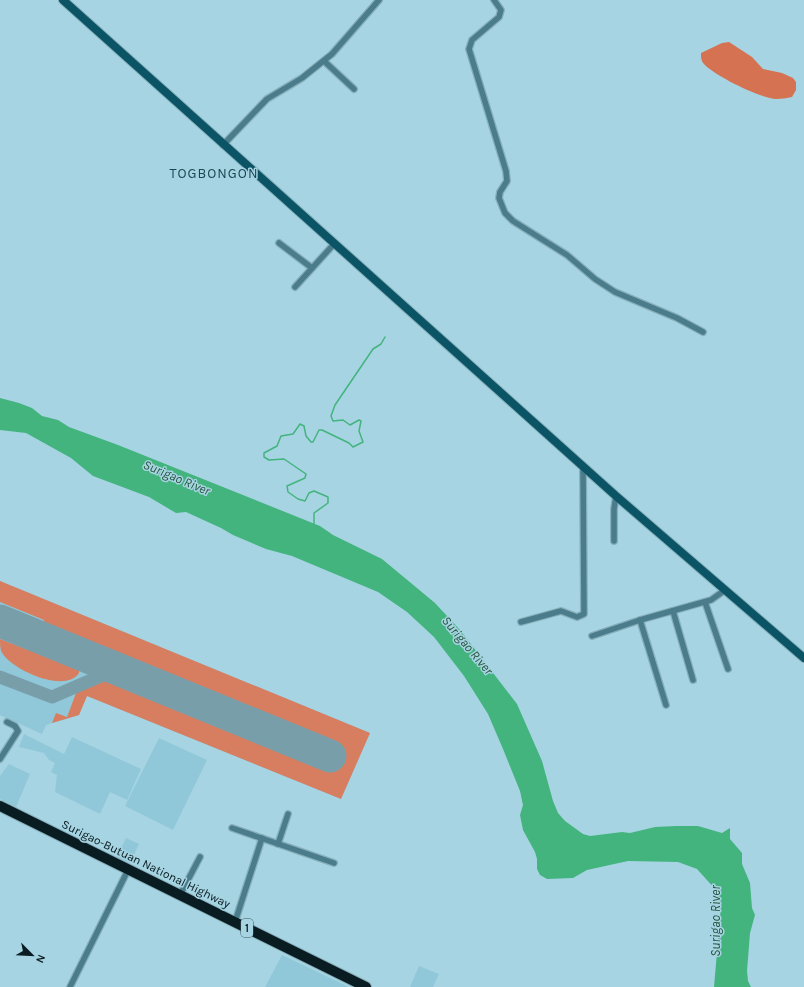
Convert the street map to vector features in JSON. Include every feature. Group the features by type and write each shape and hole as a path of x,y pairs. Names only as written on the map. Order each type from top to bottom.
{"highway":[{"name":"Surigao-Butuan National Highway","path":"0,806 366,987"}],"street":[{"path":"63,0 616,496 804,658"},
{"path":"223,145 267,99 291,86 324,61 379,0"},
{"path":"494,0 501,10 499,17 472,40 469,49 506,171 507,181 500,192 499,198 505,213 513,221 567,255 595,279 615,292 637,303 677,318 704,332"},
{"path":"324,61 354,89"},
{"path":"280,243 312,268"},
{"path":"295,287 334,244"},
{"path":"521,622 561,611 577,617 584,614 583,466"},
{"path":"614,541 614,509 616,496"},
{"path":"592,636 640,620 705,602 716,598 725,590"},
{"path":"705,602 728,669"},
{"path":"673,611 693,680"},
{"path":"640,620 666,705"},
{"path":"0,759 18,730 15,726 7,722"},
{"path":"278,844 288,814"},
{"path":"232,828 334,863"},
{"path":"235,922 262,838"},
{"path":"180,895 200,857"},
{"path":"70,987 128,870"}],"shaded area":[{"path":"729,42 752,57 763,69 782,73 793,78 796,82 796,90 792,97 776,99 749,91 727,80 703,63 701,53 722,43"},
{"path":"0,581 370,733 341,799 87,696 79,715 46,725 42,734 0,715"},
{"path":"0,581 370,733 341,799 87,696 79,715 52,723 56,713 67,717 76,693 110,679 325,767 335,743 43,624 44,620 0,602"},
{"path":"0,639 31,651 32,647 77,666 79,668 79,673 72,679 63,681 38,677 26,672 6,658 1,651"},
{"path":"24,734 64,754 72,737 141,769 127,800 110,792 100,814 55,792 57,775 51,772 55,763 49,760 44,753 19,747"},
{"path":"159,738 207,760 173,830 125,806"},
{"path":"9,764 30,774 16,807 0,799 0,776"},
{"path":"126,838 139,844 130,863 117,857"},
{"path":"282,955 322,974 349,987 265,987"},
{"path":"419,966 439,974 433,987 410,987"}],"water":[{"name":"Surigao River","path":"0,398 32,408 42,416 58,420 69,427 118,445 320,526 333,535 382,559 435,603 460,630 517,704 542,761 553,801 558,813 565,821 583,834 590,836 622,832 630,833 655,827 676,826 698,826 722,833 730,828 730,839 742,853 742,864 750,883 752,908 755,915 750,933 747,971 748,981 751,987 714,987 721,905 715,889 697,869 678,862 628,861 587,870 573,878 547,879 540,875 537,869 535,852 523,830 520,815 523,805 520,791 488,714 464,676 434,637 407,612 378,592 292,556 266,549 186,512 176,513 149,497 93,476 71,458 26,433 0,430"}],"waterway":[{"path":"314,524 314,513 328,503 328,497 314,491 309,493 305,501 298,499 288,492 287,486 305,478 306,474 284,459 269,460 264,457 264,453 277,446 281,436 293,434 300,424 304,426 306,436 311,442 313,442 319,430 349,443 353,447 363,442 359,431 361,421 359,420 350,425 343,420 333,421 331,416 335,405 373,349 381,344 385,337"}],"taxiway":[{"path":"0,677 52,697 117,669"}],"runway":[{"path":"0,621 330,756"}],"district":[{"name":"TOGBONGON","path":"214,173"}]}
